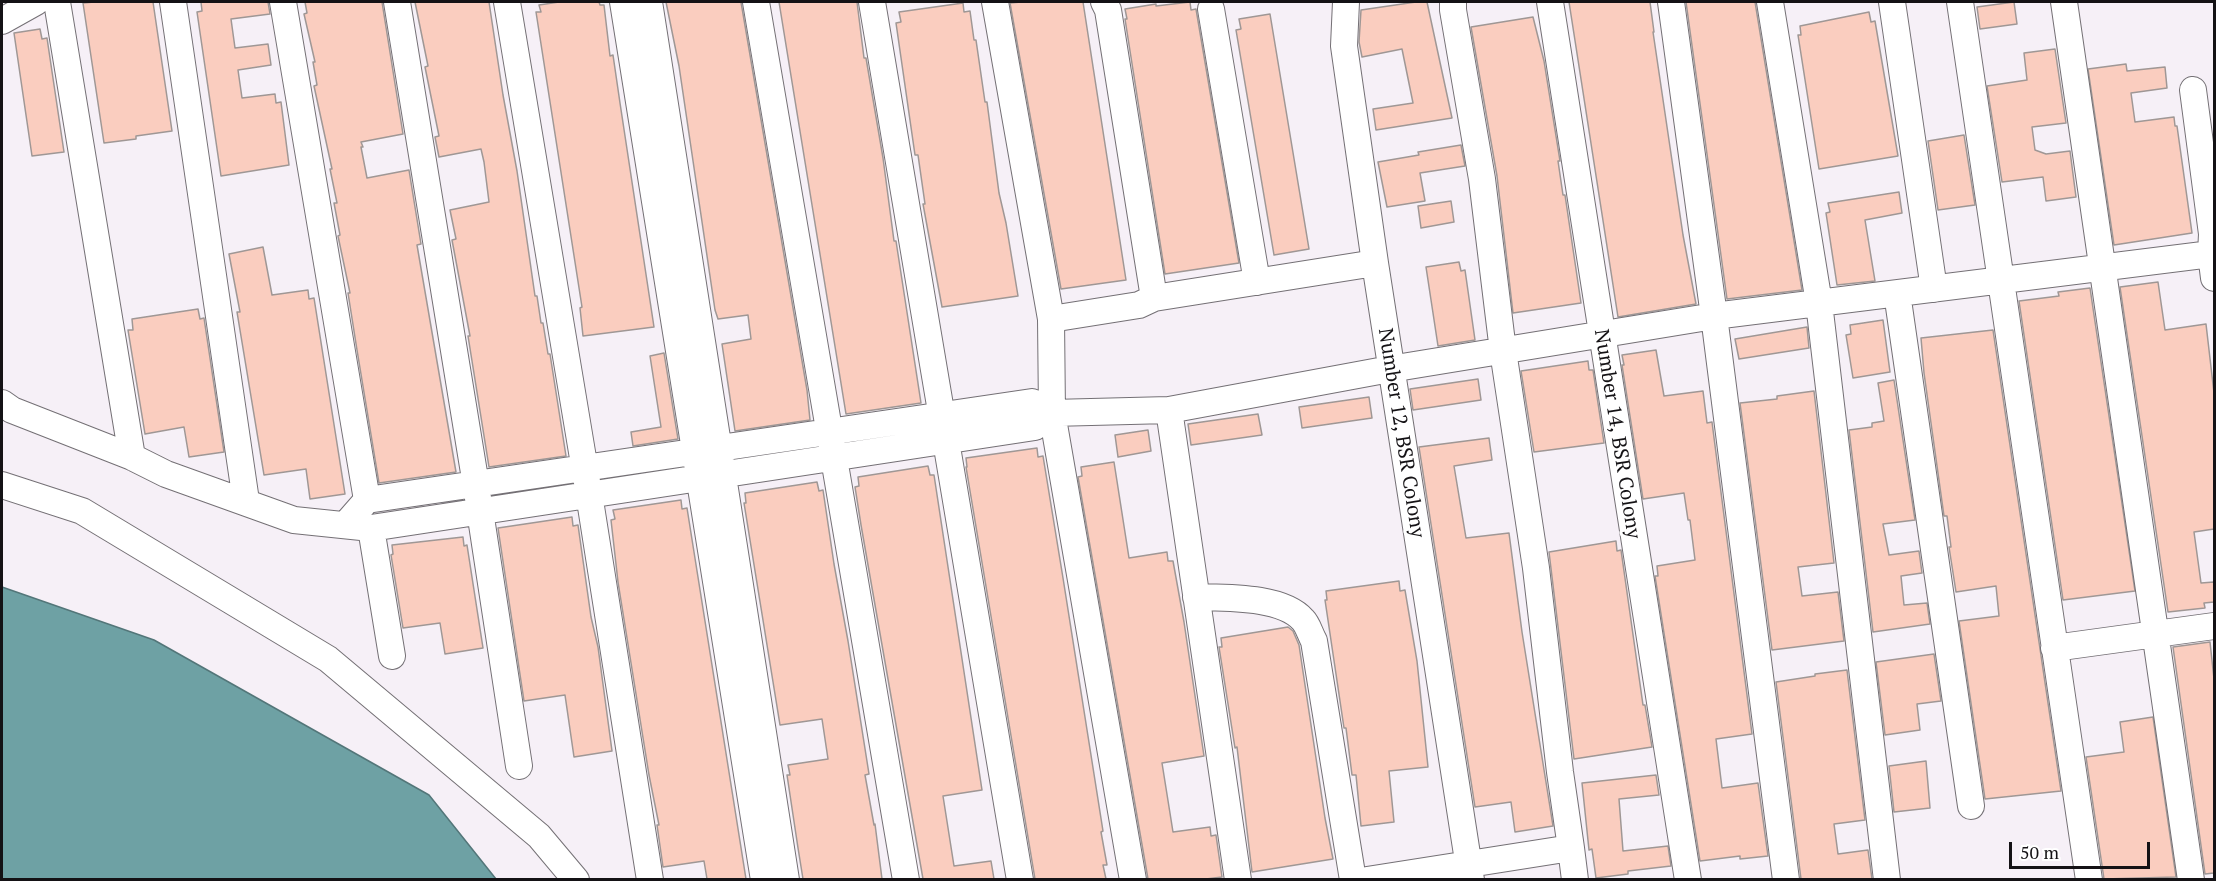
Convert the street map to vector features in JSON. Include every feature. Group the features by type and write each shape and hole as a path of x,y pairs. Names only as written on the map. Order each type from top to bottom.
{"street":[{"path":"2,21 36,2"},
{"path":"57,2 132,457"},
{"path":"172,2 246,501"},
{"path":"283,2 367,500"},
{"path":"397,2 476,485 519,766"},
{"path":"507,2 650,879"},
{"path":"623,2 786,879"},
{"path":"649,2 764,879"},
{"path":"756,2 906,879"},
{"path":"872,2 944,416 1020,879"},
{"path":"995,2 1051,319 1052,413 1133,879"},
{"path":"1104,2 1108,10 1154,298"},
{"name":"Number 12, BSR Colony","path":"1346,2 1344,46 1390,369 1470,871"},
{"path":"1453,2 1482,179 1503,351 1536,568 1575,879"},
{"name":"Number 14, BSR Colony","path":"1550,2 1687,873"},
{"path":"1671,2 1714,316 1786,879"},
{"path":"1770,2 1820,303 1887,879"},
{"path":"1892,2 1934,289"},
{"path":"1960,2 2088,879"},
{"path":"2064,2 2101,268 2157,634 2190,879"},
{"path":"1211,9 1257,282"},
{"path":"2,403 12,410 132,457 166,474 294,520 371,528 479,511 587,482 832,445 944,416 1032,402 1052,413 1168,410 1390,369 1714,316 2101,268 2213,266 2212,234 2193,90"},
{"path":"1051,319 1139,305 1154,298 1375,263"},
{"path":"1897,293 1971,806"},
{"path":"1168,410 1238,879"},
{"path":"832,445 948,441 1035,427 1052,413"},
{"path":"346,524 367,500 476,485 587,482"},
{"path":"2,485 82,511 328,659 539,836 576,879"},
{"path":"371,528 392,656"},
{"path":"1196,597 1244,598 1290,609 1304,621 1314,641 1353,879"},
{"path":"2054,648 2214,626"},
{"path":"1367,879 1470,871 1571,848"}],"water":[{"path":"2,587 154,640 429,795 496,879 2,879"}],"building":[{"path":"153,2 172,131 104,143 83,3"},
{"path":"201,2 268,2 270,14 231,19 235,48 268,44 271,65 238,70 242,98 275,94 276,103 281,102 289,165 221,176 197,12 202,11"},
{"path":"305,2 382,2 403,134 361,142 363,147 361,147 367,178 409,170 421,244 417,245 456,472 379,483 348,293 350,293 338,236 340,235 334,203 337,203 330,169 332,169 314,86 317,85 313,62 315,62 304,14 307,13"},
{"path":"415,2 489,2 535,296 537,296 548,354 550,354 566,456 489,467 468,336 470,336 452,240 456,239 450,210 489,202 484,162 481,149 439,157 435,137 439,136"},
{"path":"559,2 599,2 600,5 604,5 610,56 613,55 654,327 583,336 580,308 582,307 536,12 541,12 539,5"},
{"path":"666,2 741,2 807,390 810,420 735,431 722,344 751,339 748,315 718,319 715,310 679,66"},
{"path":"779,2 857,2 864,58 866,58 883,158 894,241 896,241 921,403 846,414"},
{"path":"1083,2 1126,280 1061,289 1010,3"},
{"path":"1190,2 1191,10 1196,9 1239,263 1165,274 1125,9"},
{"path":"1427,2 1452,118 1376,130 1373,109 1413,103 1402,49 1362,57 1359,42 1361,10"},
{"path":"1569,2 1650,2 1683,235 1696,304 1618,317"},
{"path":"1686,2 1755,2 1802,290 1727,299"},
{"path":"2014,2 2017,24 1980,29 1977,7"},
{"path":"963,3 964,12 970,11 974,40 976,40 999,193 1018,296 942,307 923,204 925,204 918,155 915,155 896,23 901,22 899,12"},
{"path":"1869,12 1871,22 1875,21 1898,156 1819,169 1798,35 1801,35 1800,26"},
{"path":"1270,14 1309,249 1274,255 1236,30 1241,29 1239,19"},
{"path":"1533,17 1544,61 1581,303 1513,313 1497,176 1471,27"},
{"path":"40,29 42,39 47,38 64,152 32,156 14,33"},
{"path":"2055,49 2066,123 2032,127 2035,150 2046,154 2070,151 2076,197 2046,201 2043,177 2002,182 1987,86 2027,80 2024,53"},
{"path":"2126,64 2127,71 2165,67 2167,88 2131,93 2135,122 2174,117 2192,233 2114,245 2088,69"},
{"path":"1964,135 1975,205 1938,210 1928,141"},
{"path":"1461,145 1465,166 1420,173 1425,201 1387,207 1378,162"},
{"path":"1899,192 1902,213 1865,220 1875,281 1837,285 1826,213 1830,212 1828,203"},
{"path":"1451,201 1454,222 1421,228 1418,206"},
{"path":"263,247 272,295 308,290 309,299 314,298 345,494 310,499 306,469 264,475 229,254"},
{"path":"1459,262 1461,271 1465,270 1475,340 1438,346 1426,267"},
{"path":"2158,282 2165,330 2206,324 2214,393 2214,529 2194,532 2201,583 2214,582 2214,602 2204,603 2205,608 2168,612 2120,287"},
{"path":"2090,288 2135,591 2063,600 2019,301 2059,296 2058,292"},
{"path":"198,309 200,319 204,318 224,452 189,457 184,427 145,434 128,330 133,330 132,319"},
{"path":"1883,320 1890,372 1853,378 1846,335 1851,334 1850,325"},
{"path":"1807,327 1809,348 1739,359 1735,339"},
{"path":"1993,330 2061,791 1985,799 1959,621 1999,616 1996,586 1956,592 1947,516 1944,516 1924,373 1921,338"},
{"path":"1656,350 1664,396 1703,391 1707,423 1712,422 1752,734 1716,739 1722,788 1758,783 1768,856 1740,859 1740,856 1700,861 1655,576 1658,576 1657,566 1695,560 1690,520 1688,520 1684,493 1643,499 1622,365 1624,365 1622,355"},
{"path":"664,353 678,439 633,446 631,432 661,427 650,356"},
{"path":"1588,361 1589,370 1593,370 1604,443 1534,452 1521,371"},
{"path":"1478,379 1481,400 1413,410 1410,389"},
{"path":"1894,380 1915,520 1883,524 1889,555 1919,551 1922,573 1901,576 1904,605 1927,603 1930,624 1873,632 1849,430 1872,427 1872,423 1884,421 1878,383"},
{"path":"1814,391 1834,563 1798,567 1802,596 1838,592 1844,641 1772,650 1740,403 1777,399 1777,396"},
{"path":"1369,397 1372,418 1302,428 1299,407"},
{"path":"1258,414 1262,435 1191,445 1188,424"},
{"path":"1148,430 1151,451 1118,457 1115,435"},
{"path":"1489,438 1492,460 1454,466 1466,538 1509,533 1522,632 1553,826 1515,832 1511,802 1475,807 1419,447"},
{"path":"1037,448 1038,457 1043,456 1063,578 1103,831 1101,832 1107,865 1103,865 1106,879 1035,879 966,467 966,458"},
{"path":"1114,462 1129,558 1167,552 1168,561 1173,561 1184,622 1204,756 1162,763 1173,832 1210,827 1211,836 1216,835 1222,877 1148,879 1078,477 1082,476 1081,467"},
{"path":"928,466 930,475 934,475 982,790 943,796 954,866 991,861 994,879 923,879 861,525 855,487 859,486 858,477"},
{"path":"817,482 819,491 823,490 848,641 869,774 865,775 875,824 882,879 803,879 787,775 790,775 788,765 828,759 822,719 780,725 744,503 746,503 745,493"},
{"path":"681,500 682,509 687,508 746,879 707,879 704,861 663,867 657,825 659,825 618,582 611,520 615,519 613,510"},
{"path":"572,517 573,526 578,525 612,751 574,757 565,695 524,701 498,528"},
{"path":"463,537 464,546 467,545 483,648 445,654 440,623 403,628 391,555 393,554 392,545"},
{"path":"1616,541 1617,551 1621,550 1643,705 1645,705 1652,747 1574,759 1549,552"},
{"path":"1399,581 1400,591 1405,590 1417,661 1428,767 1389,771 1394,822 1361,826 1356,775 1352,775 1346,728 1344,728 1325,600 1327,600 1326,591"},
{"path":"1288,627 1293,631 1299,645 1333,859 1252,872 1237,747 1235,748 1219,647 1222,647 1221,638"},
{"path":"2210,642 2214,679 2214,873 2205,874 2173,647"},
{"path":"1934,654 1941,701 1917,704 1920,730 1885,735 1876,662"},
{"path":"1847,670 1865,820 1834,824 1838,854 1868,850 1872,879 1801,879 1776,682"},
{"path":"2153,717 2176,877 2104,879 2086,757 2124,752 2120,722"},
{"path":"1926,761 1930,808 1894,812 1889,766"},
{"path":"1656,775 1659,795 1619,799 1623,851 1668,846 1671,866 1628,871 1628,874 1596,878 1592,849 1589,850 1582,783"}]}
